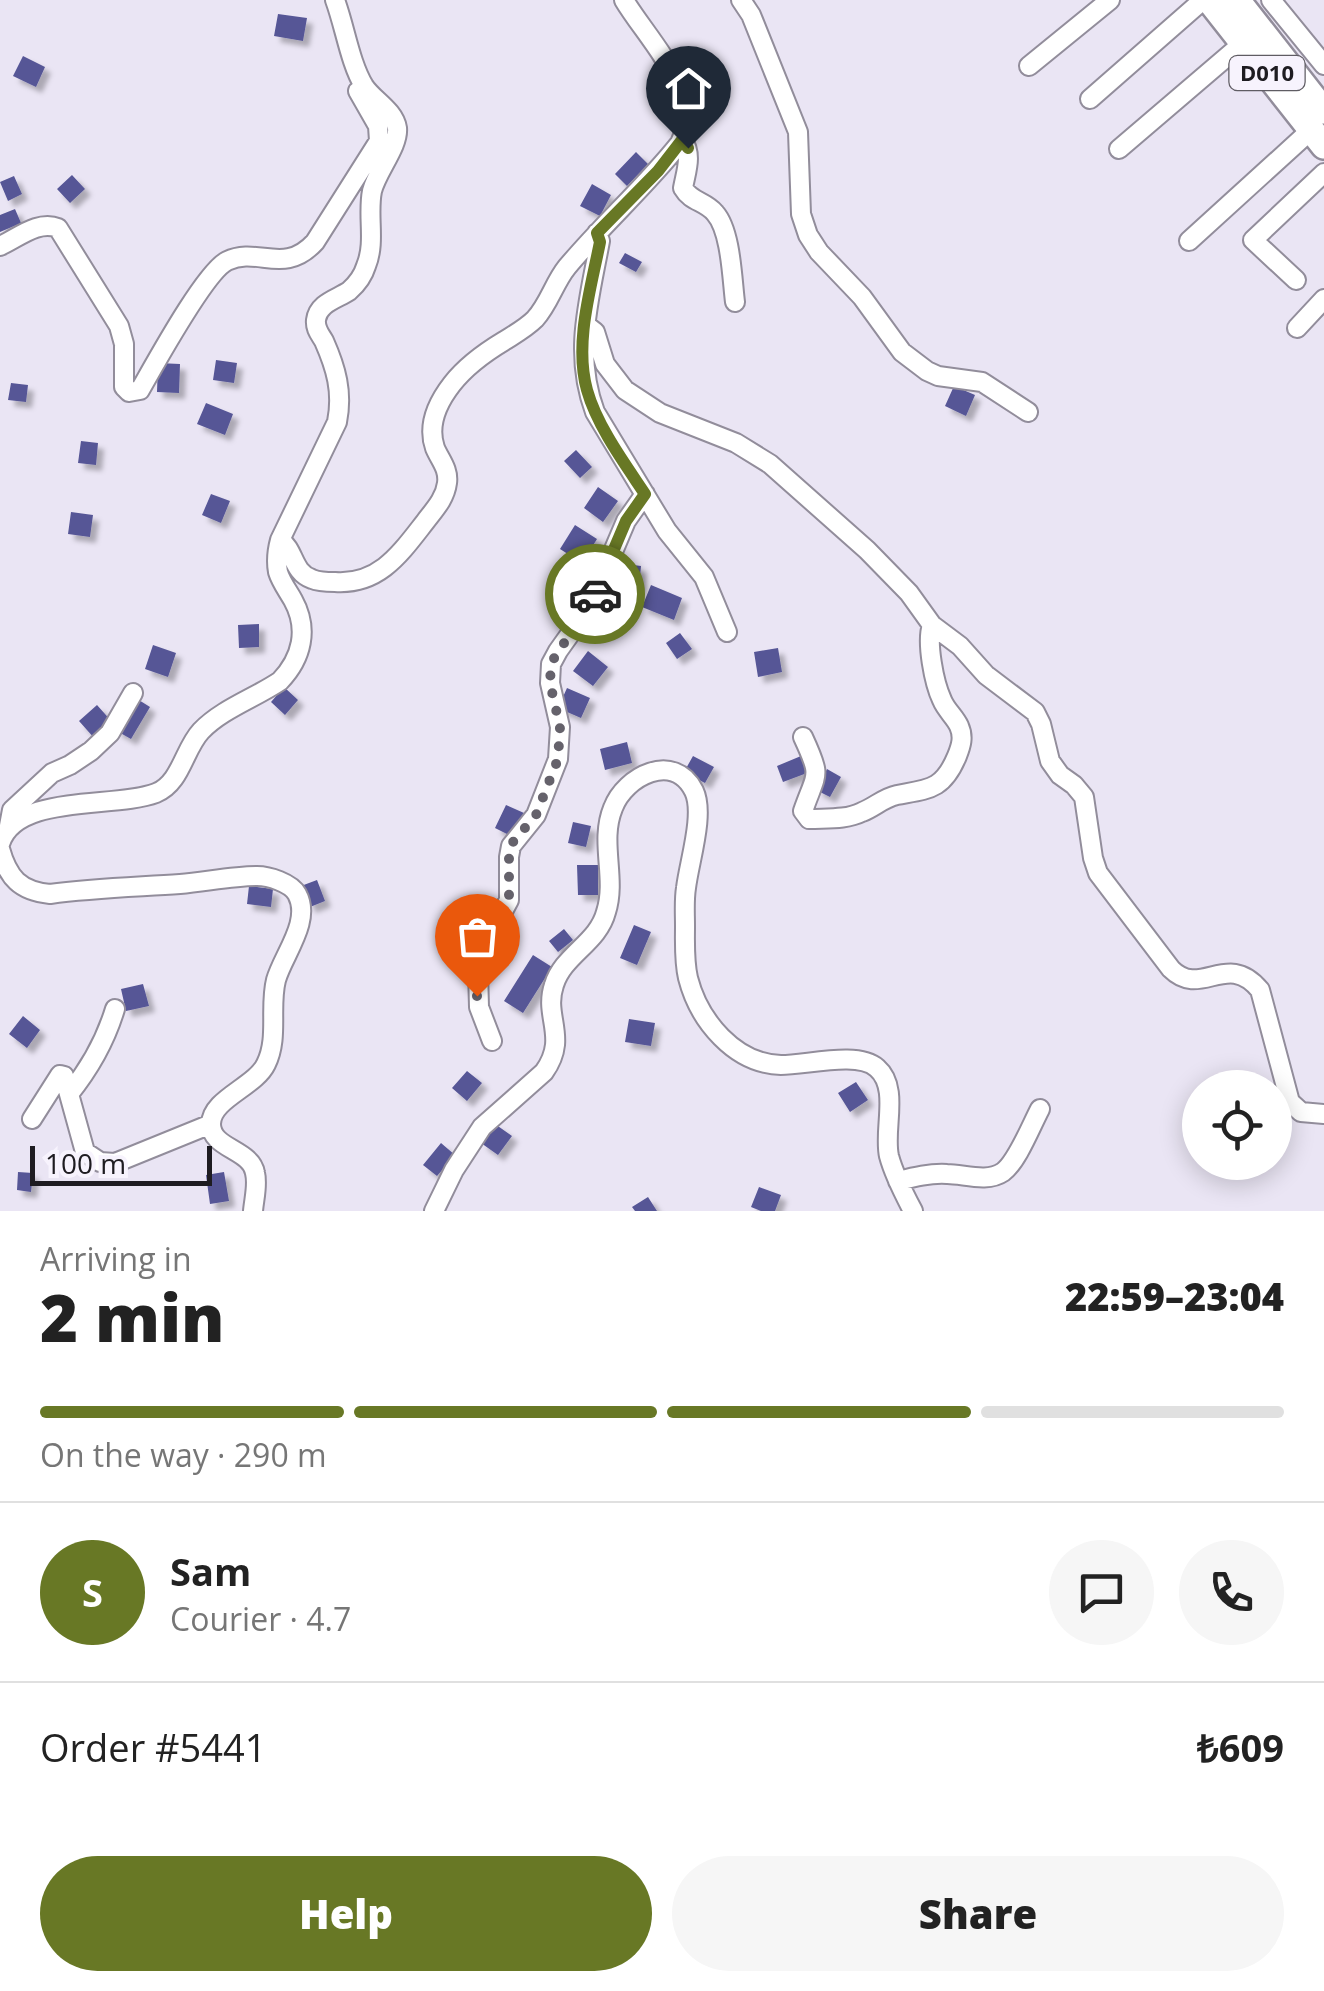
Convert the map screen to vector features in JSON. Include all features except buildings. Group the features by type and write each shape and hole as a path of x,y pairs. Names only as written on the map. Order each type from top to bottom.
{"highway":[{"name":"D010","path":"1206,0 1320,129"},
{"name":"D010","path":"1236,0 1320,129"}],"street":[{"path":"9,826 68,804 119,802 158,792 176,774 204,728 269,689 290,672 298,657 302,627 295,604 279,578 280,540 329,440 340,406 337,373 316,322 323,306 349,290 365,271 371,246 373,189 396,139 394,119 368,92 354,68 335,0"},
{"path":"280,540 296,568 320,582 364,580 388,564 420,528 446,489 447,471 434,446 432,432 437,407 445,394 468,366 536,318 562,273 682,140 688,113 677,82 624,0"},
{"path":"741,0 752,15 798,132 802,214 808,235 819,252 862,296 902,352 938,376 982,382 1028,412"},
{"path":"1029,66 1110,0"},
{"path":"1090,99 1206,0"},
{"path":"1271,0 1324,64"},
{"path":"1119,149 1243,43"},
{"path":"0,246 42,226 58,228 119,326 124,344 124,387 137,392 222,264 238,258 290,258 315,242 379,141 378,126 358,93 361,81"},
{"path":"1189,241 1320,129"},
{"path":"682,140 688,148 689,161 683,188 689,197 711,208 720,220 735,302"},
{"path":"1296,280 1254,240 1324,172"},
{"path":"597,233 600,242 583,364 587,390 596,412 667,531 704,577 726,632"},
{"path":"1297,328 1324,299"},
{"path":"586,325 595,332 608,370 625,390 660,413 736,443 770,464 867,550 910,593 932,624 960,646 995,684 1035,712 1050,762 1084,797 1092,858 1098,872 1180,977 1190,980 1232,973 1245,976 1256,985 1290,1102 1302,1112 1324,1114"},
{"path":"492,1042 479,1007 478,972 486,943 509,900 511,846 536,815 558,759 560,727 550,683 551,664 590,606 626,521 645,494"},
{"path":"803,737 817,773 802,811 809,819 849,817 894,795 939,784 952,769 962,740 958,724 940,695 929,637 932,624"},
{"path":"133,693 110,733 91,752 52,772 12,810 1,855 16,882 50,894 260,876 296,891 299,924 274,988 267,1063 253,1082 223,1102 211,1124 215,1136 246,1157 254,1168 253,1211"},
{"path":"434,1211 482,1127 551,1062 556,1043 552,1002 555,980 596,933 608,910 608,822 626,785 656,771 675,774 691,786 698,805 685,891 685,958 702,1012 726,1042 754,1060 782,1065 848,1060 867,1062 877,1068 888,1085 889,1155 913,1211"},
{"path":"68,1094 102,1046 116,1010"},
{"path":"32,1118 58,1075 64,1076 85,1152 94,1160 116,1162 211,1124"},
{"path":"898,1181 926,1175 998,1175 1012,1162 1040,1110"}],"way so far":[{"path":"477,996 481,957 509,900 509,852 536,815 558,759 560,727 550,683 551,664 595,594"}],"route":[{"path":"595,594 626,521 645,494 587,390 584,340 600,242 597,233 658,171 682,140 688,148"}]}
